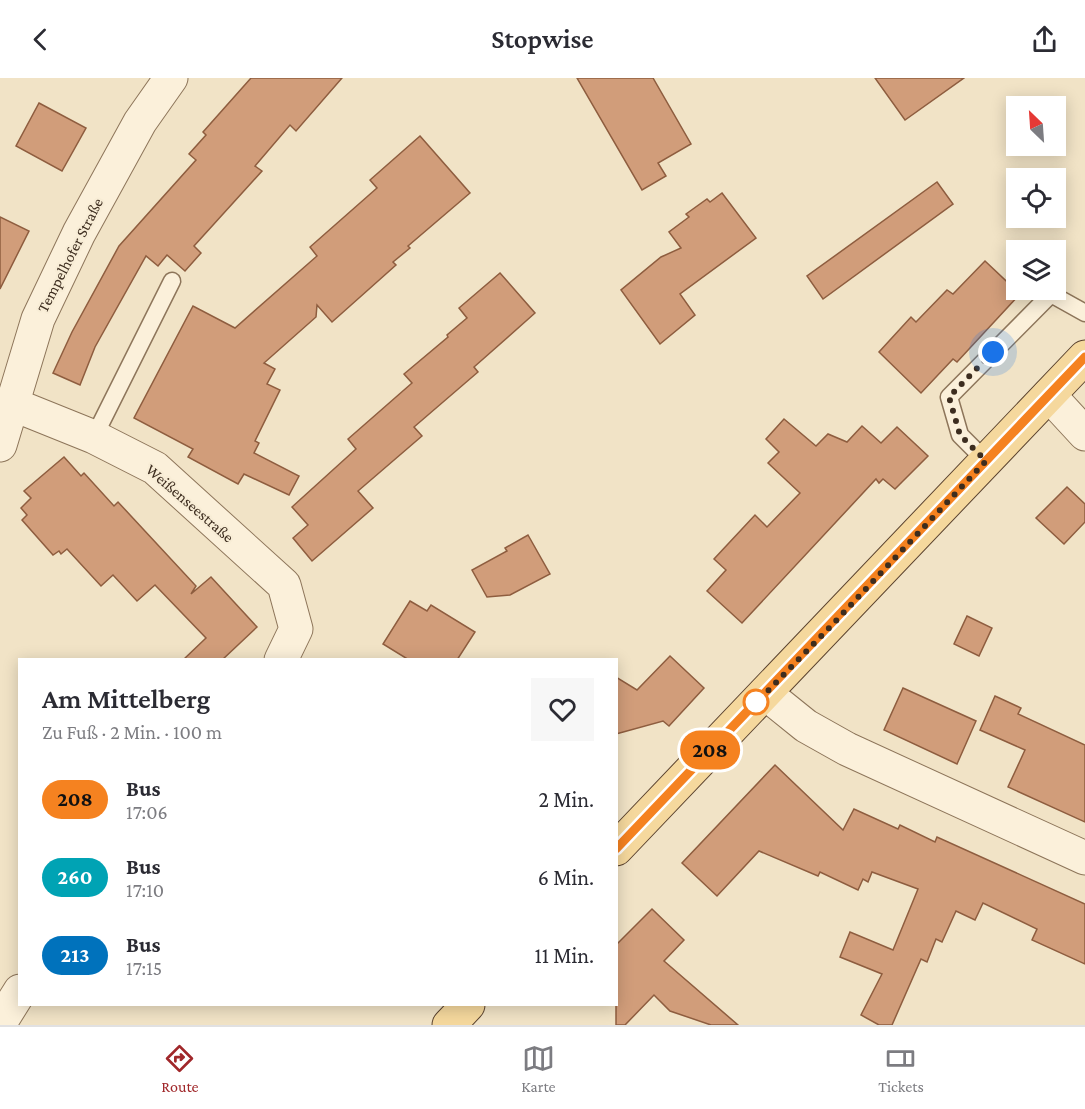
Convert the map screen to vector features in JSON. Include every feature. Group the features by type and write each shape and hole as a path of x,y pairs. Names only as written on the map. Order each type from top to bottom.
{"main road":[{"path":"618,847 1085,357"},
{"path":"449,1025 467,1006"}],"street":[{"name":"Tempelhofer Straße","path":"0,445 38,319 79,232 140,122 171,78"},
{"path":"1049,395 1085,434"},
{"name":"Weißenseestraße","path":"12,404 94,437 155,468 284,585 297,629 282,658"},
{"path":"765,693 806,726 847,749 1085,858"},
{"path":"0,1023 18,994"}],"lane":[{"path":"94,437 172,281"},
{"path":"986,461 960,435 949,397 1051,294 1085,313"}],"building":[{"path":"251,78 342,78 296,131 290,125 255,166 262,171 194,246 201,253 185,271 167,255 158,266 146,256 95,347 80,385 53,373 72,332 119,246 196,160 189,154 206,135 203,132"},
{"path":"577,78 653,78 691,144 658,163 666,176 642,190"},
{"path":"875,78 964,78 905,120"},
{"path":"39,103 86,128 62,171 16,146"},
{"path":"420,136 470,193 408,246 410,248 393,262 396,265 332,322 317,305 316,317 264,363 275,369 267,384 280,390 255,441 259,443 254,453 299,476 289,495 244,474 238,484 188,457 193,449 134,418 193,306 235,328 317,256 310,247 377,188 370,180"},
{"path":"937,182 953,204 823,299 807,276"},
{"path":"722,193 756,238 680,294 695,315 660,344 621,290 661,257 681,248 669,232 689,217 686,214 707,199 710,202"},
{"path":"0,217 29,231 0,289"},
{"path":"985,261 1006,281 1006,300 1014,300 957,362 953,359 921,393 879,352 911,317 916,322 947,290 953,294"},
{"path":"500,273 535,313 474,367 478,372 414,427 422,436 358,491 373,508 312,561 293,538 308,525 292,507 356,449 348,439 412,383 404,374 467,318 459,308"},
{"path":"784,419 816,446 828,434 847,442 862,426 881,443 897,427 928,456 895,489 883,479 879,483 876,479 742,623 707,591 726,570 714,559 755,515 767,527 800,493 768,463 779,452 766,439"},
{"path":"64,457 81,476 84,473 114,506 118,502 196,586 191,594 211,577 257,627 224,658 185,658 206,638 155,585 137,601 113,575 101,586 67,549 61,554 59,551 53,555 22,520 27,515 21,508 31,498 24,491"},
{"path":"1067,487 1085,504 1085,522 1064,544 1036,518"},
{"path":"528,535 550,574 510,595 487,597 472,570 507,551 505,548"},
{"path":"410,601 427,611 431,605 475,632 458,658 406,658 383,644"},
{"path":"967,616 992,628 979,656 954,644"},
{"path":"670,656 704,688 669,726 663,721 618,733 618,678 637,690"},
{"path":"903,688 976,721 957,764 884,730"},
{"path":"995,696 1021,708 1018,714 1085,745 1085,822 1008,787 1025,750 980,730"},
{"path":"775,765 843,830 854,809 898,829 900,825 935,842 937,837 1085,904 1085,964 1032,940 1037,929 983,903 975,920 956,911 942,942 936,939 927,962 921,959 892,1025 879,1025 861,1015 882,974 840,957 850,932 893,950 918,889 872,872 868,882 863,879 858,890 820,872 818,876 759,851 717,896 682,863"},
{"path":"652,909 684,940 664,961 738,1025 711,1025 670,1011 654,995 625,1025 616,1025 618,943"}],"bus line":[{"name":"208","path":"618,847 1085,357"}],"route":[{"path":"756,702 755,704 986,461 960,435 949,397 993,352"}]}
